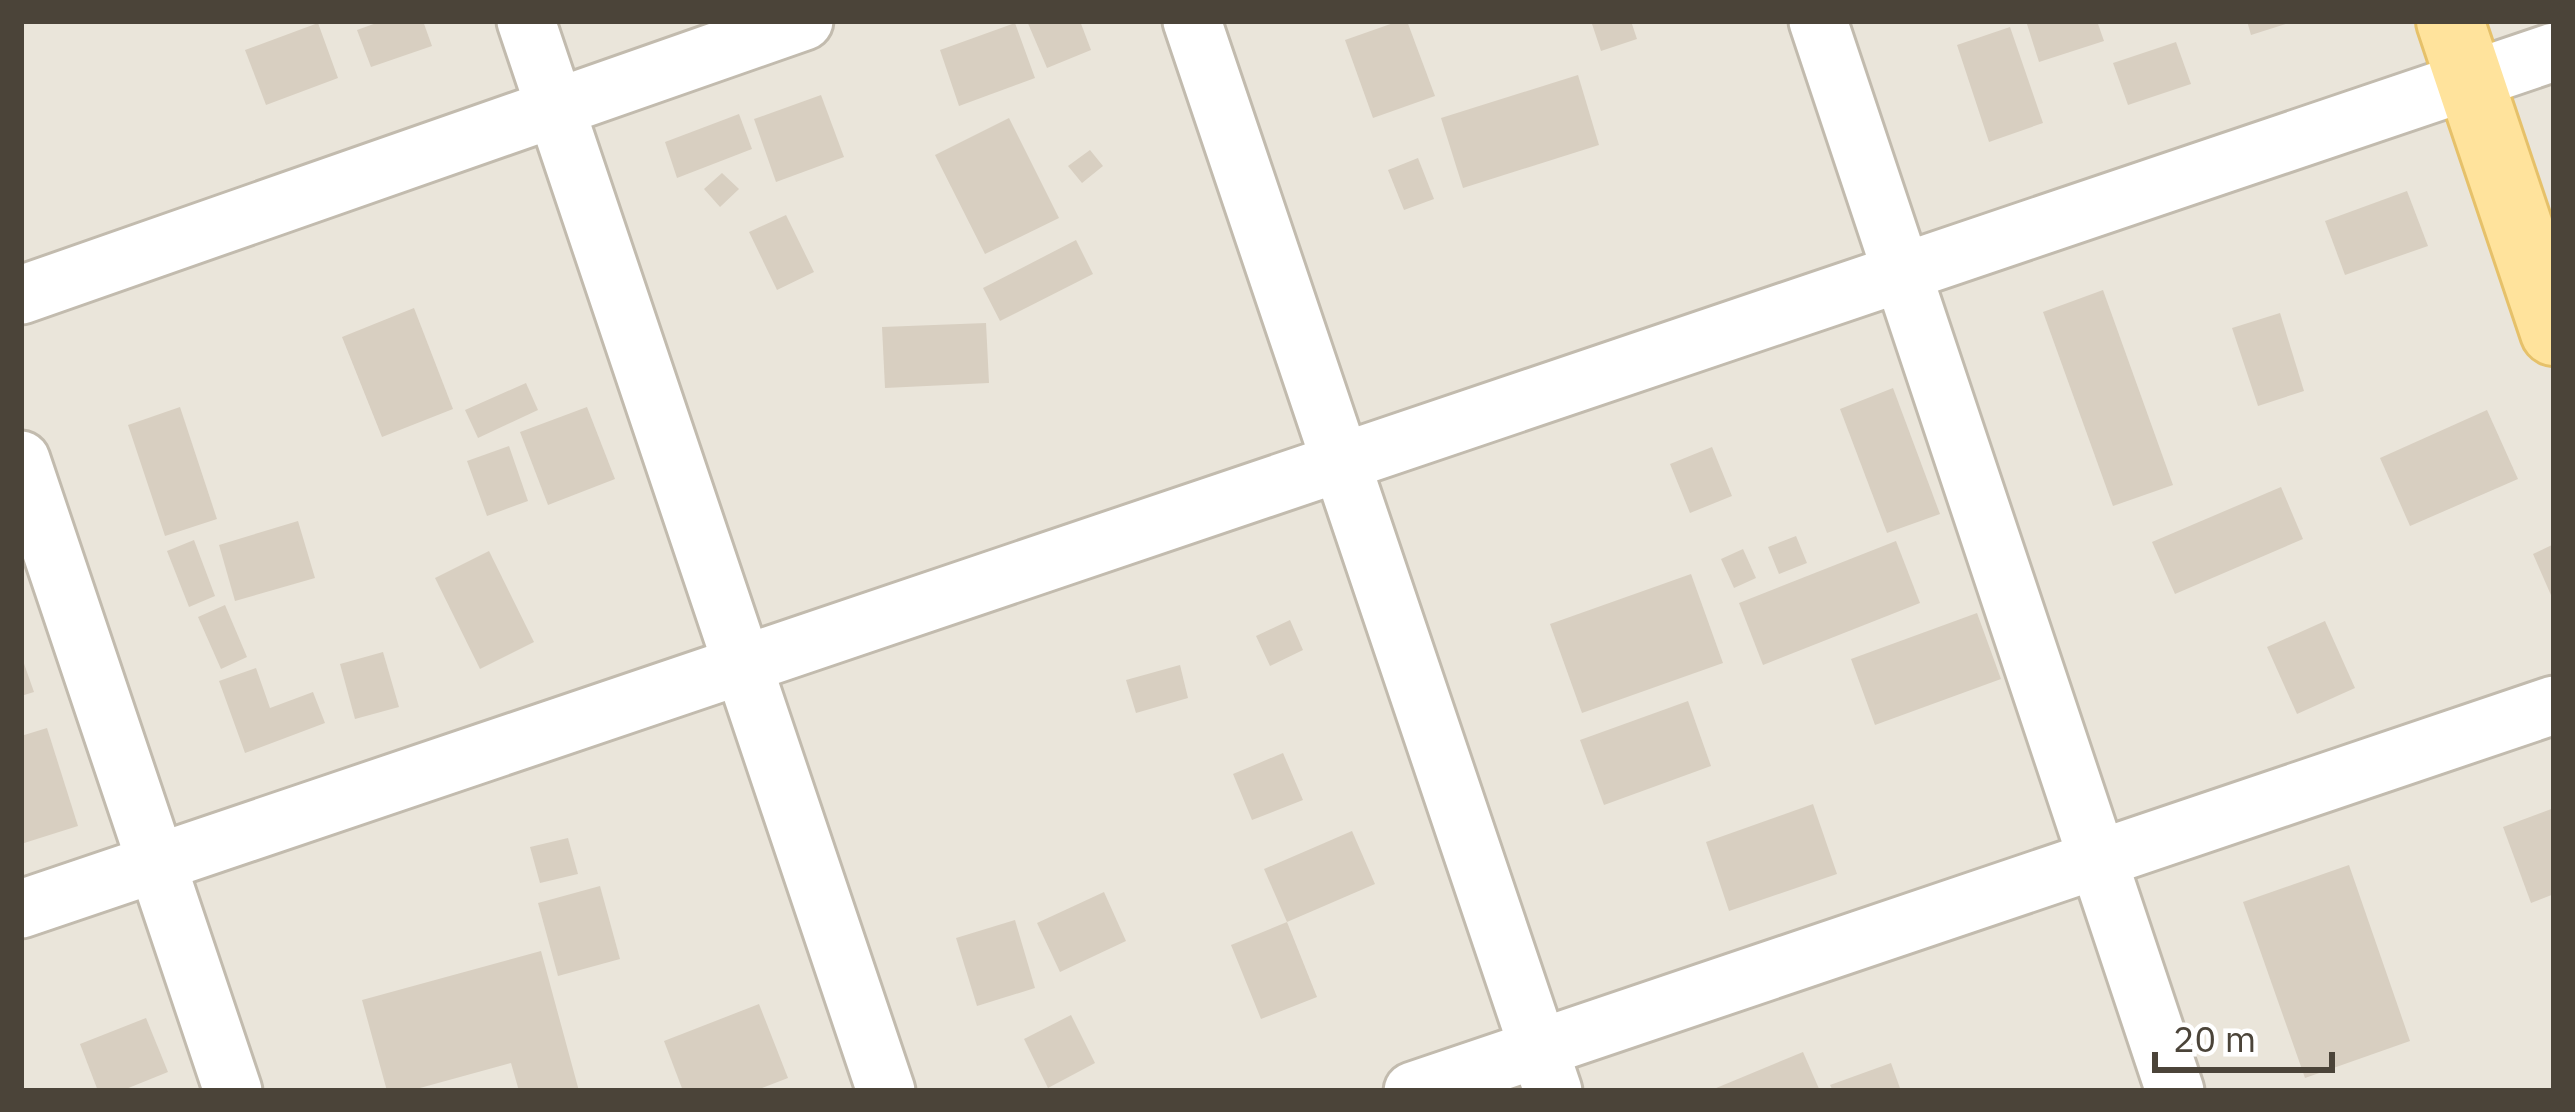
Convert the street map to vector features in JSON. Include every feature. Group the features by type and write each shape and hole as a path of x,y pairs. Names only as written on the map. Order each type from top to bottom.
{"main road":[{"path":"2460,51 2554,332"}],"street":[{"path":"526,21 886,1091"},
{"path":"21,295 804,21"},
{"path":"1192,21 1546,1070"},
{"path":"1818,21 2175,1091"},
{"path":"21,909 1902,272 2460,51 2554,52"},
{"path":"21,460 233,1091"},
{"path":"1413,1091 1546,1070 2098,859 2554,705"}],"shaded area":[{"path":"21,21 2554,21 2554,1091 21,1091"}],"building":[{"path":"382,21 423,21 432,46 371,67 357,30"},
{"path":"1027,21 1080,21 1091,50 1047,68"},
{"path":"1407,21 1435,96 1373,118 1345,40"},
{"path":"1591,21 1631,21 1637,39 1601,51"},
{"path":"2026,21 2097,21 2104,41 2039,62"},
{"path":"2247,21 2291,21 2292,22 2251,35"},
{"path":"318,23 338,78 266,105 245,50"},
{"path":"1015,23 1035,78 959,106 940,50"},
{"path":"2010,27 2043,123 1989,142 1957,45"},
{"path":"2176,42 2191,84 2128,105 2113,63"},
{"path":"1578,75 1599,145 1463,188 1441,118"},
{"path":"821,95 844,157 776,182 754,119"},
{"path":"739,114 752,149 677,178 665,142"},
{"path":"1009,118 1059,218 985,254 935,155"},
{"path":"1090,150 1103,166 1082,183 1068,166"},
{"path":"1418,158 1434,199 1404,210 1388,170"},
{"path":"722,173 739,189 720,207 704,189"},
{"path":"2407,191 2428,246 2345,275 2325,221"},
{"path":"786,215 814,272 777,290 749,232"},
{"path":"1076,240 1093,274 1000,321 983,288"},
{"path":"2103,290 2173,485 2113,506 2043,312"},
{"path":"414,308 453,409 382,437 342,337"},
{"path":"2280,313 2304,391 2258,406 2232,328"},
{"path":"986,323 989,383 885,388 882,327"},
{"path":"526,383 538,410 478,438 465,410"},
{"path":"1893,388 1940,514 1887,533 1840,409"},
{"path":"180,407 217,519 165,536 128,425"},
{"path":"587,407 615,479 548,505 520,432"},
{"path":"2487,410 2518,479 2410,526 2380,458"},
{"path":"509,446 528,501 487,516 467,461"},
{"path":"1712,447 1732,496 1690,513 1670,464"},
{"path":"2281,487 2303,539 2175,594 2152,542"},
{"path":"298,521 315,578 235,601 219,545"},
{"path":"1796,536 1807,563 1779,574 1768,547"},
{"path":"194,540 215,596 189,607 167,551"},
{"path":"1896,541 1920,603 1763,665 1739,603"},
{"path":"2554,544 2554,602 2533,554"},
{"path":"1743,549 1756,578 1734,588 1721,559"},
{"path":"489,551 534,642 480,669 435,578"},
{"path":"1691,574 1723,663 1582,713 1550,624"},
{"path":"225,605 247,657 221,669 198,617"},
{"path":"1977,613 2001,679 1875,725 1851,659"},
{"path":"1290,620 1303,650 1270,666 1256,636"},
{"path":"2325,621 2355,688 2297,714 2267,647"},
{"path":"383,652 399,707 355,719 340,664"},
{"path":"21,655 34,692 21,696"},
{"path":"1180,665 1188,698 1136,713 1126,680"},
{"path":"256,668 270,708 313,692 325,723 245,753 219,681"},
{"path":"1688,701 1711,766 1604,805 1580,740"},
{"path":"47,728 78,826 21,844 21,736"},
{"path":"1283,753 1303,800 1252,820 1233,774"},
{"path":"1813,804 1837,874 1729,911 1706,842"},
{"path":"2554,808 2554,894 2531,903 2503,827"},
{"path":"1352,831 1375,884 1287,922 1264,869"},
{"path":"568,838 578,874 540,883 530,847"},
{"path":"2349,865 2410,1041 2305,1078 2243,902"},
{"path":"600,886 620,959 558,976 538,903"},
{"path":"1104,892 1126,941 1060,972 1037,923"},
{"path":"1015,920 1035,988 977,1006 956,938"},
{"path":"1287,922 1317,997 1261,1019 1231,945"},
{"path":"541,951 579,1091 519,1091 511,1063 409,1091 387,1091 362,1000"},
{"path":"759,1004 788,1078 754,1091 683,1091 664,1041"},
{"path":"1071,1015 1095,1063 1048,1088 1024,1039"},
{"path":"146,1018 168,1072 121,1091 98,1091 80,1044"},
{"path":"1803,1052 1820,1091 1709,1091"},
{"path":"1891,1063 1901,1091 1833,1091 1830,1085"}]}
